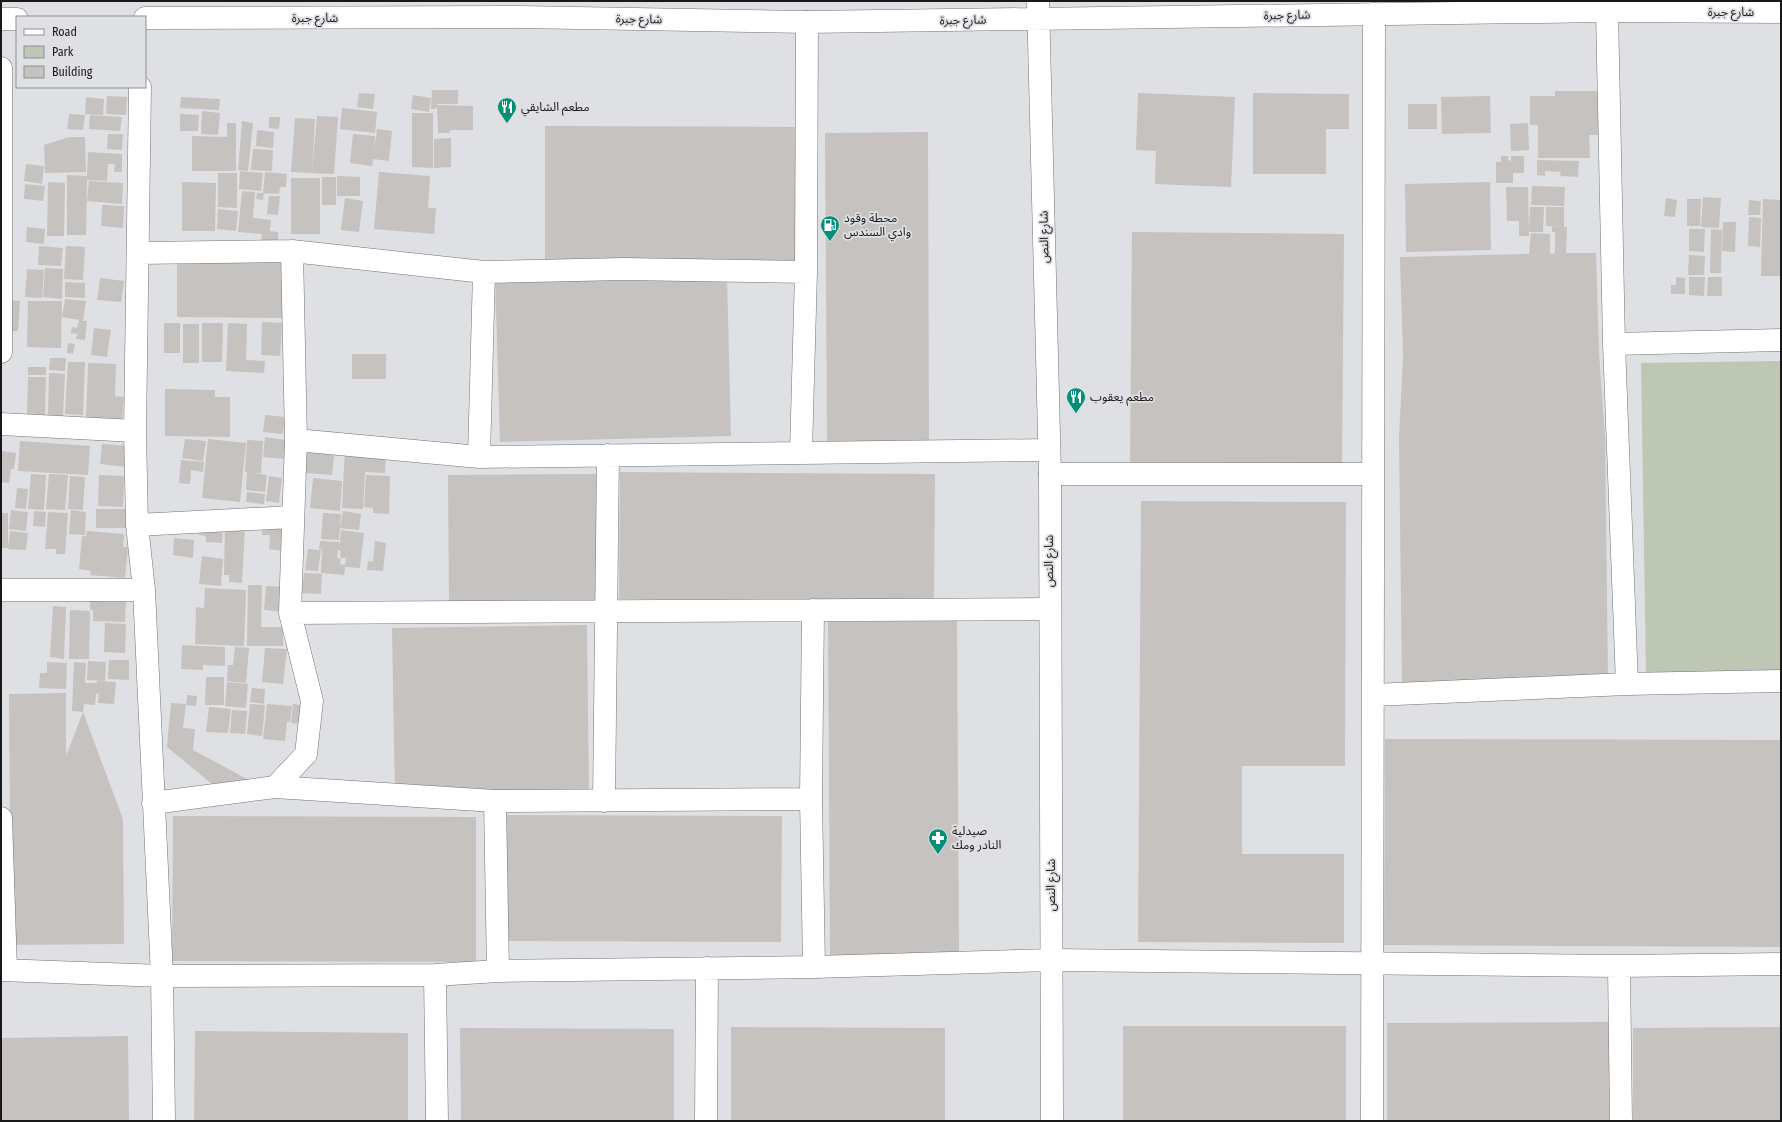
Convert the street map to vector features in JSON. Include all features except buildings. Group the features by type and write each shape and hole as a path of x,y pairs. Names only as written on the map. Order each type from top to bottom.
{"street":[{"name":"شارع جبرة","path":"146,18 520,17 807,22 1038,10 1374,14 1607,11 1781,12"},
{"name":"شارع النص","path":"1038,10 1048,450 1050,474 1049,609 1052,1121"},
{"path":"1607,11 1614,344 1627,684"},
{"path":"1372,1121 1374,14"},
{"path":"1,19 16,19"},
{"path":"801,452 806,272 807,22"},
{"path":"1,68 1,352"},
{"path":"140,88 135,431 137,525 144,590 162,976 164,1121"},
{"path":"138,253 292,251 484,272 624,269 806,272"},
{"path":"275,787 306,754 312,701 290,613 292,516 296,440 292,251"},
{"path":"479,457 484,272"},
{"path":"1614,344 1781,340"},
{"path":"1,424 135,431"},
{"path":"296,440 479,457 1048,450"},
{"path":"604,801 608,455"},
{"path":"1050,474 1373,474"},
{"path":"137,525 292,516"},
{"path":"1,590 144,590"},
{"path":"290,613 1049,609"},
{"path":"813,610 811,799 814,967"},
{"path":"1373,695 1627,684 1781,681"},
{"path":"154,803 275,787 495,801 811,799"},
{"path":"495,801 498,971"},
{"path":"1,818 3,970 162,976 435,975 498,971 814,967 1052,960 1619,966 1781,964"},
{"path":"1619,966 1621,1121"},
{"path":"706,1121 707,968"},
{"path":"435,975 437,1121"}],"green space":[{"path":"1781,361 1781,673 1646,675 1641,363"}],"place":[{"name":"مطعم الشايقي","path":"507,124"},
{"name":"محطة وقود وادي السندس","path":"830,242"},
{"name":"مطعم يعقوب","path":"1076,414"},
{"name":"صيدلية النادر ومك","path":"938,855"}]}
